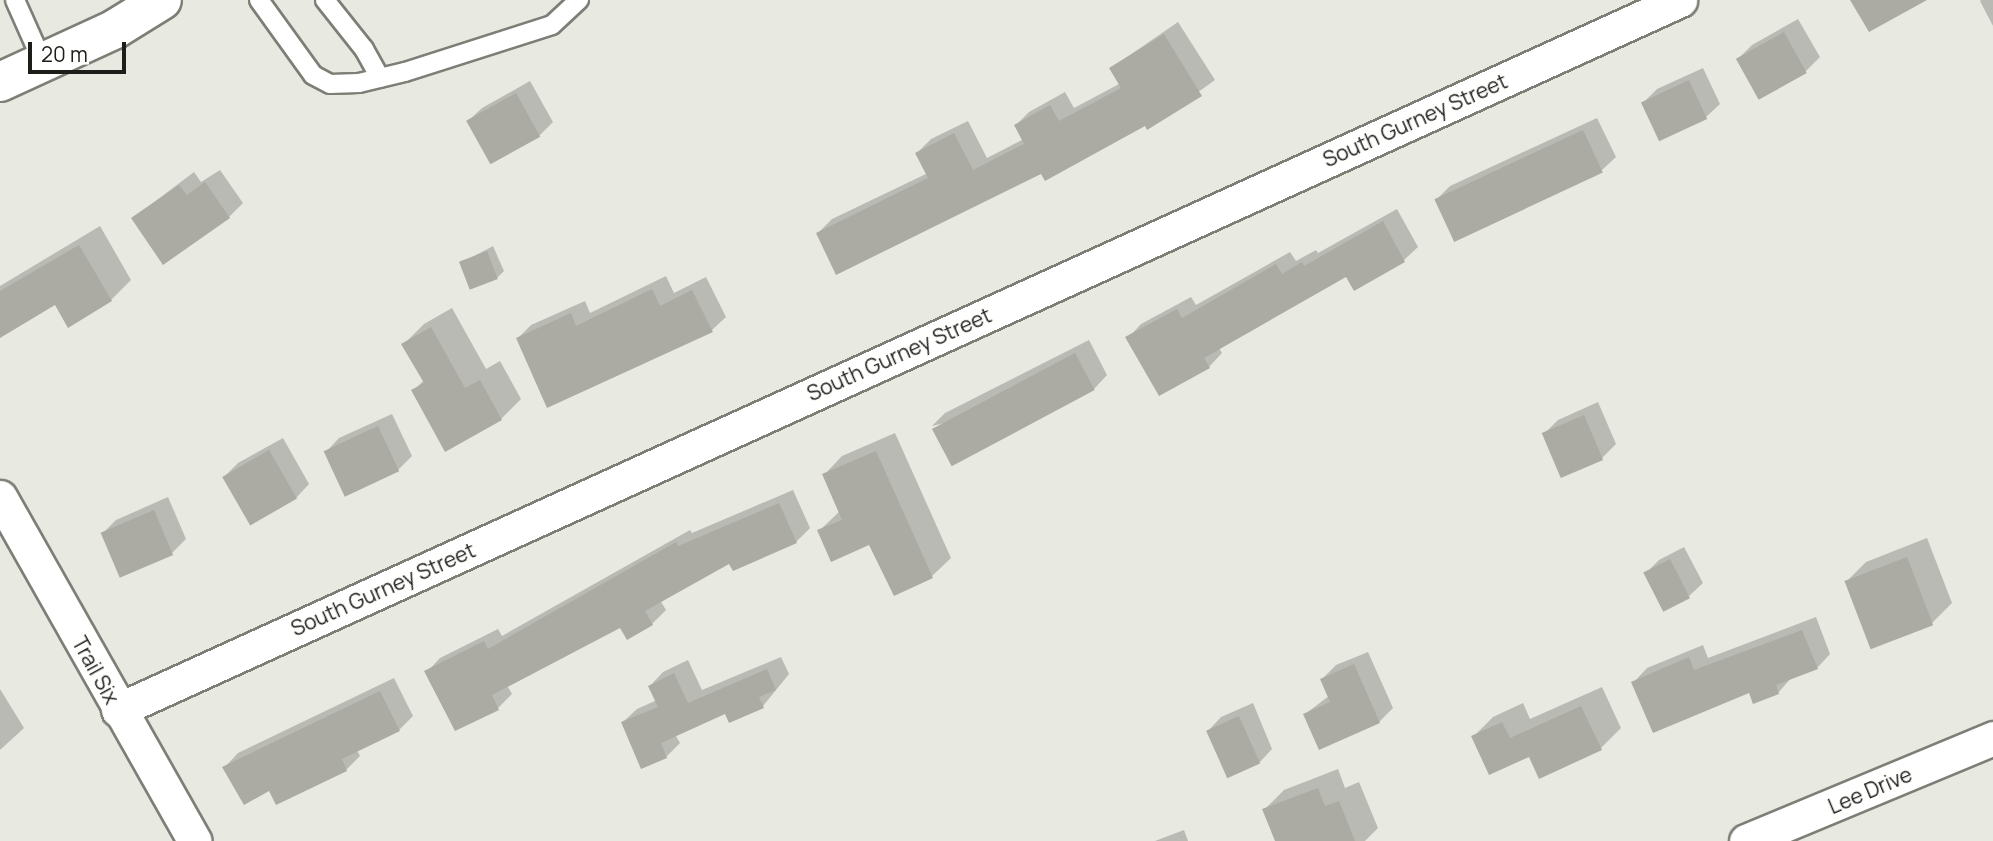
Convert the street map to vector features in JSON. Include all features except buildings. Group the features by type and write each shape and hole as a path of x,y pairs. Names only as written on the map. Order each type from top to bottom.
{"street":[{"path":"0,82 115,29 162,0"},
{"name":"South Gurney Street","path":"118,710 1680,0"},
{"name":"Trail Six","path":"0,497 118,710 195,841"},
{"name":"Lee Drive","path":"1746,841 1993,738"}],"lane":[{"path":"15,0 43,63"},
{"path":"258,0 313,75 330,84 380,78 552,24 579,0"},
{"path":"325,0 364,49 380,78"}]}
